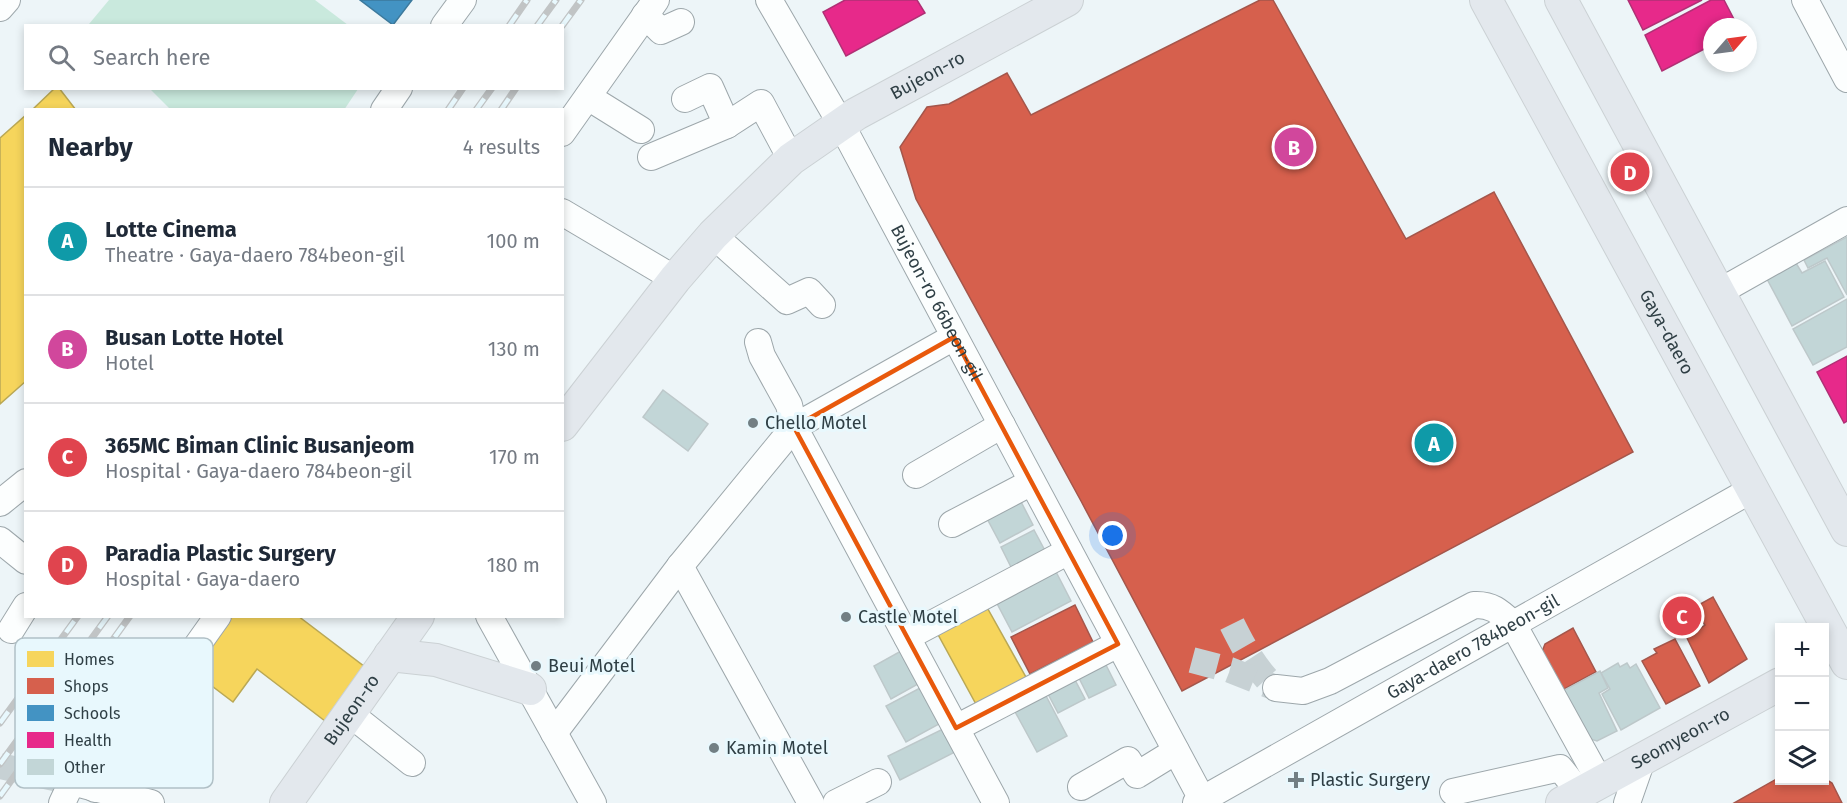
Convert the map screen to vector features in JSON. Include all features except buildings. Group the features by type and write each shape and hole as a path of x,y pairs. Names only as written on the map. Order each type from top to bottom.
{"main road":[{"name":"Bujeon-ro","path":"564,422 675,279 713,235 791,159 840,124 1067,0"},
{"name":"Gaya-daero","path":"1486,0 1751,490 1837,658"},
{"path":"1561,0 1847,530"},
{"name":"Bujeon-ro","path":"286,803 416,618"},
{"path":"390,655 436,660 530,689"},
{"name":"Seomyeon-ro","path":"1581,793 1775,686"}],"street":[{"path":"0,8 7,0"},
{"path":"445,24 463,0"},
{"name":"Bujeon-ro 66beon-gil","path":"769,0 840,124 1176,751 1200,802"},
{"path":"1805,0 1847,79"},
{"path":"651,8 661,31 681,22"},
{"path":"564,130 651,8"},
{"path":"685,99 710,87 727,125"},
{"path":"385,108 398,90"},
{"path":"588,97 641,130"},
{"path":"651,157 727,125 762,103 791,159"},
{"path":"564,213 675,279"},
{"path":"1719,292 1847,220"},
{"path":"713,235 786,309 810,291 822,305"},
{"path":"554,733 680,566 794,427 954,337"},
{"path":"758,342 762,356 789,405 794,427 996,803"},
{"path":"916,475 1002,426"},
{"path":"952,524 1032,482"},
{"path":"0,503 24,484"},
{"name":"Gaya-daero 784beon-gil","path":"1200,802 1751,490"},
{"path":"0,540 24,559"},
{"path":"911,644 1069,551"},
{"path":"680,566 811,803"},
{"path":"1276,688 1303,691 1330,681 1474,605 1486,604 1513,624 1581,793"},
{"path":"11,630 24,609"},
{"path":"200,638 216,618"},
{"path":"490,618 593,803"},
{"path":"956,728 1118,644"},
{"path":"349,713 412,763"},
{"path":"1081,787 1128,760 1137,774 1176,751"},
{"path":"1627,803 1642,760"},
{"path":"1453,792 1560,768 1581,793"},
{"path":"836,803 879,782"},
{"path":"76,791 151,803"}],"highlighted area":[{"path":"954,337 1118,644 956,728 794,427"}],"green space":[{"path":"109,0 315,0 347,24 89,24"},
{"path":"151,90 357,90 345,108 169,108"}],"tunnel":[{"path":"1232,624 1255,665 1274,686"},
{"path":"1192,660 1230,670 1276,688"},
{"path":"0,766 15,769"}],"railway":[{"path":"510,24 527,0"},
{"path":"538,24 556,0"},
{"path":"563,24 581,0"},
{"path":"449,108 462,90"},
{"path":"477,108 491,90"},
{"path":"502,108 515,90"},
{"path":"62,638 77,618"},
{"path":"92,638 107,618"},
{"path":"114,638 129,618"},
{"path":"0,723 15,702"},
{"path":"0,764 15,743"},
{"path":"0,796 15,775"}],"place":[{"name":"Busan Lotte Hotel","path":"1294,147"},
{"name":"Paradia Plastic Surgery","path":"1630,172"},
{"name":"Chello Motel","path":"753,423"},
{"name":"Lotte Cinema","path":"1434,443"},
{"name":"365MC Biman Clinic Busanjeom","path":"1682,616"},
{"name":"Castle Motel","path":"846,617"},
{"name":"Beui Motel","path":"536,666"},
{"name":"Kamin Motel","path":"714,748"},
{"name":"Plastic Surgery","path":"1296,780"}]}
